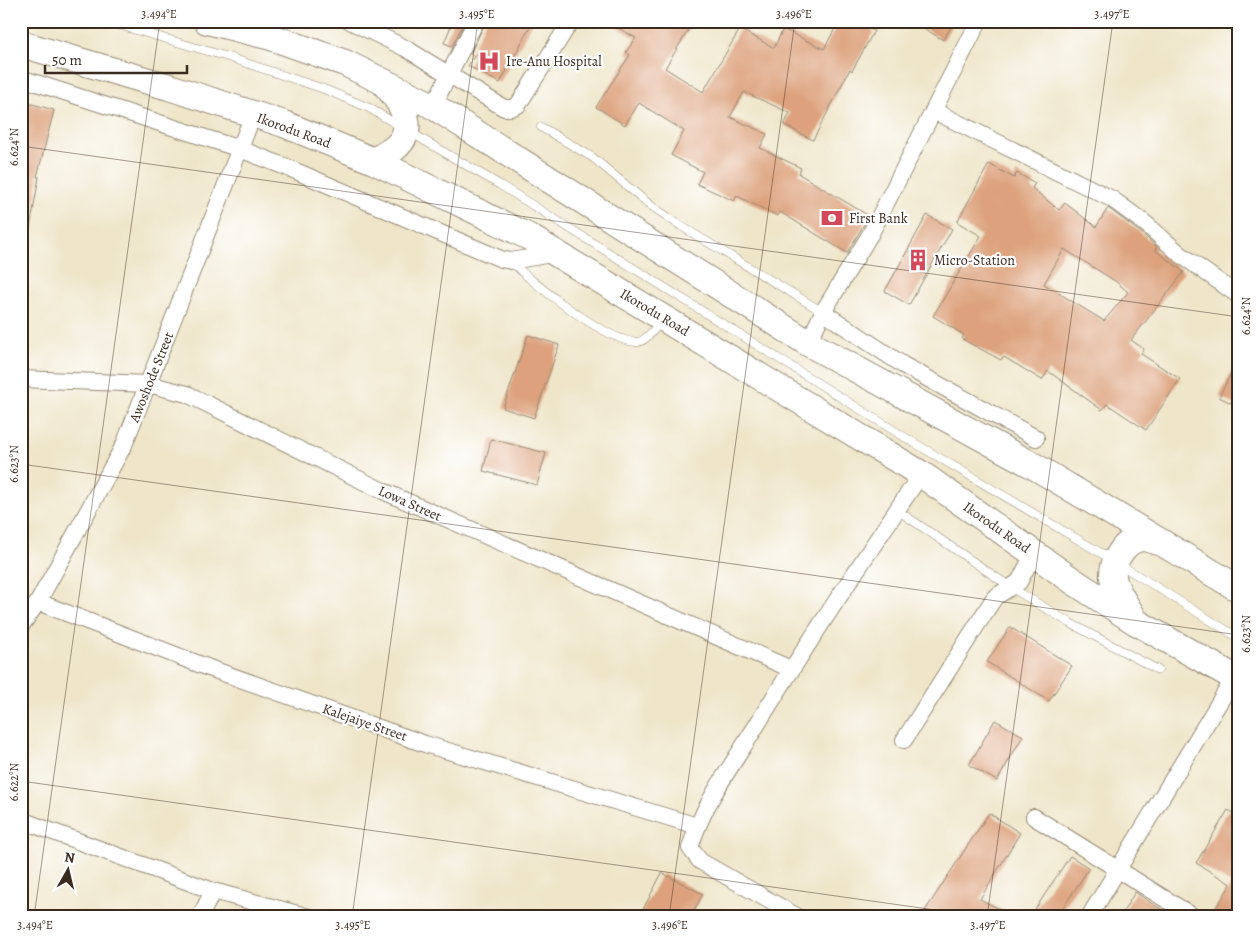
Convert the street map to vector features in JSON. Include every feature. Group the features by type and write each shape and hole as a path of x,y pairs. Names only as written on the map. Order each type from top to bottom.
{"highway":[{"path":"208,21 273,29 433,106 808,343 1034,466 1239,589"},
{"name":"Ikorodu Road","path":"21,44 169,87 284,124 374,161 529,236 921,474 1136,622 1237,679"},
{"path":"374,161 397,146 406,129 406,114 394,94 382,81"},
{"path":"1136,622 1113,578 1116,562 1130,542 1144,538 1166,544"}],"street":[{"path":"350,21 450,73 504,108 518,105 571,21"},
{"path":"433,106 476,21"},
{"path":"808,343 823,312 871,234 979,21"},
{"path":"21,78 240,149 291,168 501,259 511,261 558,253"},
{"path":"934,111 1112,199 1146,224 1180,254 1239,296"},
{"name":"Awoshode Street","path":"21,626 38,602 124,445 253,115"},
{"path":"823,312 903,365 1036,438"},
{"name":"Lowa Street","path":"21,379 148,384 187,394 383,491 790,669"},
{"path":"798,917 700,861 690,848 697,826 790,669 921,474"},
{"path":"904,740 995,597 1020,582 1034,553"},
{"name":"Kalejaiye Street","path":"38,602 210,668 425,744 697,826"},
{"path":"1089,917 1237,679"},
{"path":"1034,817 1194,917"},
{"path":"21,820 213,891 309,917"},
{"path":"200,917 213,891"}],"lane":[{"path":"105,21 228,57 324,89 369,108 604,249 906,438 1116,562 1239,638"},
{"path":"541,127 592,157 650,205 681,226 823,312"},
{"path":"511,261 538,287 578,314 628,340 637,342 643,340 666,318"},
{"path":"898,510 1012,588 1070,623 1158,670"}],"building":[{"path":"453,21 465,21 452,46 444,43"},
{"path":"486,21 533,21 500,83 468,66 474,56 470,54"},
{"path":"606,21 694,21 665,68 703,92 740,29 774,48 783,29 824,49 839,21 854,21 874,31 852,71 850,69 813,140 784,125 790,113 744,92 730,117 767,134 760,148 801,168 799,174 869,216 847,253 780,212 778,216 737,196 734,201 697,184 703,172 671,155 684,131 639,103 625,125 596,107 630,55 626,52 636,38"},
{"path":"912,21 955,21 943,40"},
{"path":"21,101 54,110 37,177 39,177 29,234 21,233"},
{"path":"989,164 1014,178 1017,173 1035,183 1032,188 1059,210 1065,203 1096,227 1108,208 1140,232 1157,247 1155,250 1184,272 1131,340 1144,349 1141,354 1180,379 1146,430 1107,404 1102,410 1048,371 1042,380 1004,357 1001,360 962,339 964,335 933,316 981,236 957,222","holes":["1064,249 1115,281 1128,292 1104,321 1044,284"]},
{"name":"Micro-Station","path":"927,215 952,229 909,305 885,291"},
{"path":"528,335 559,345 534,418 503,408"},
{"path":"1239,357 1239,407 1219,397"},
{"path":"491,439 546,453 537,485 483,471"},
{"path":"1010,627 1072,666 1049,701 987,662"},
{"path":"995,720 1023,736 997,781 969,765"},
{"path":"1228,810 1239,816 1239,917 1210,917 1231,884 1196,863"},
{"path":"989,813 1020,833 980,899 1015,917 921,917"},
{"path":"1070,856 1089,868 1057,917 1030,917"},
{"path":"662,873 703,894 691,917 639,917"},
{"path":"1135,892 1154,905 1175,917 1120,917"}],"place":[{"name":"Ire-Anu Hospital","path":"489,61"},
{"name":"First Bank","path":"832,218"},
{"name":"Micro-Station","path":"918,260"}]}
